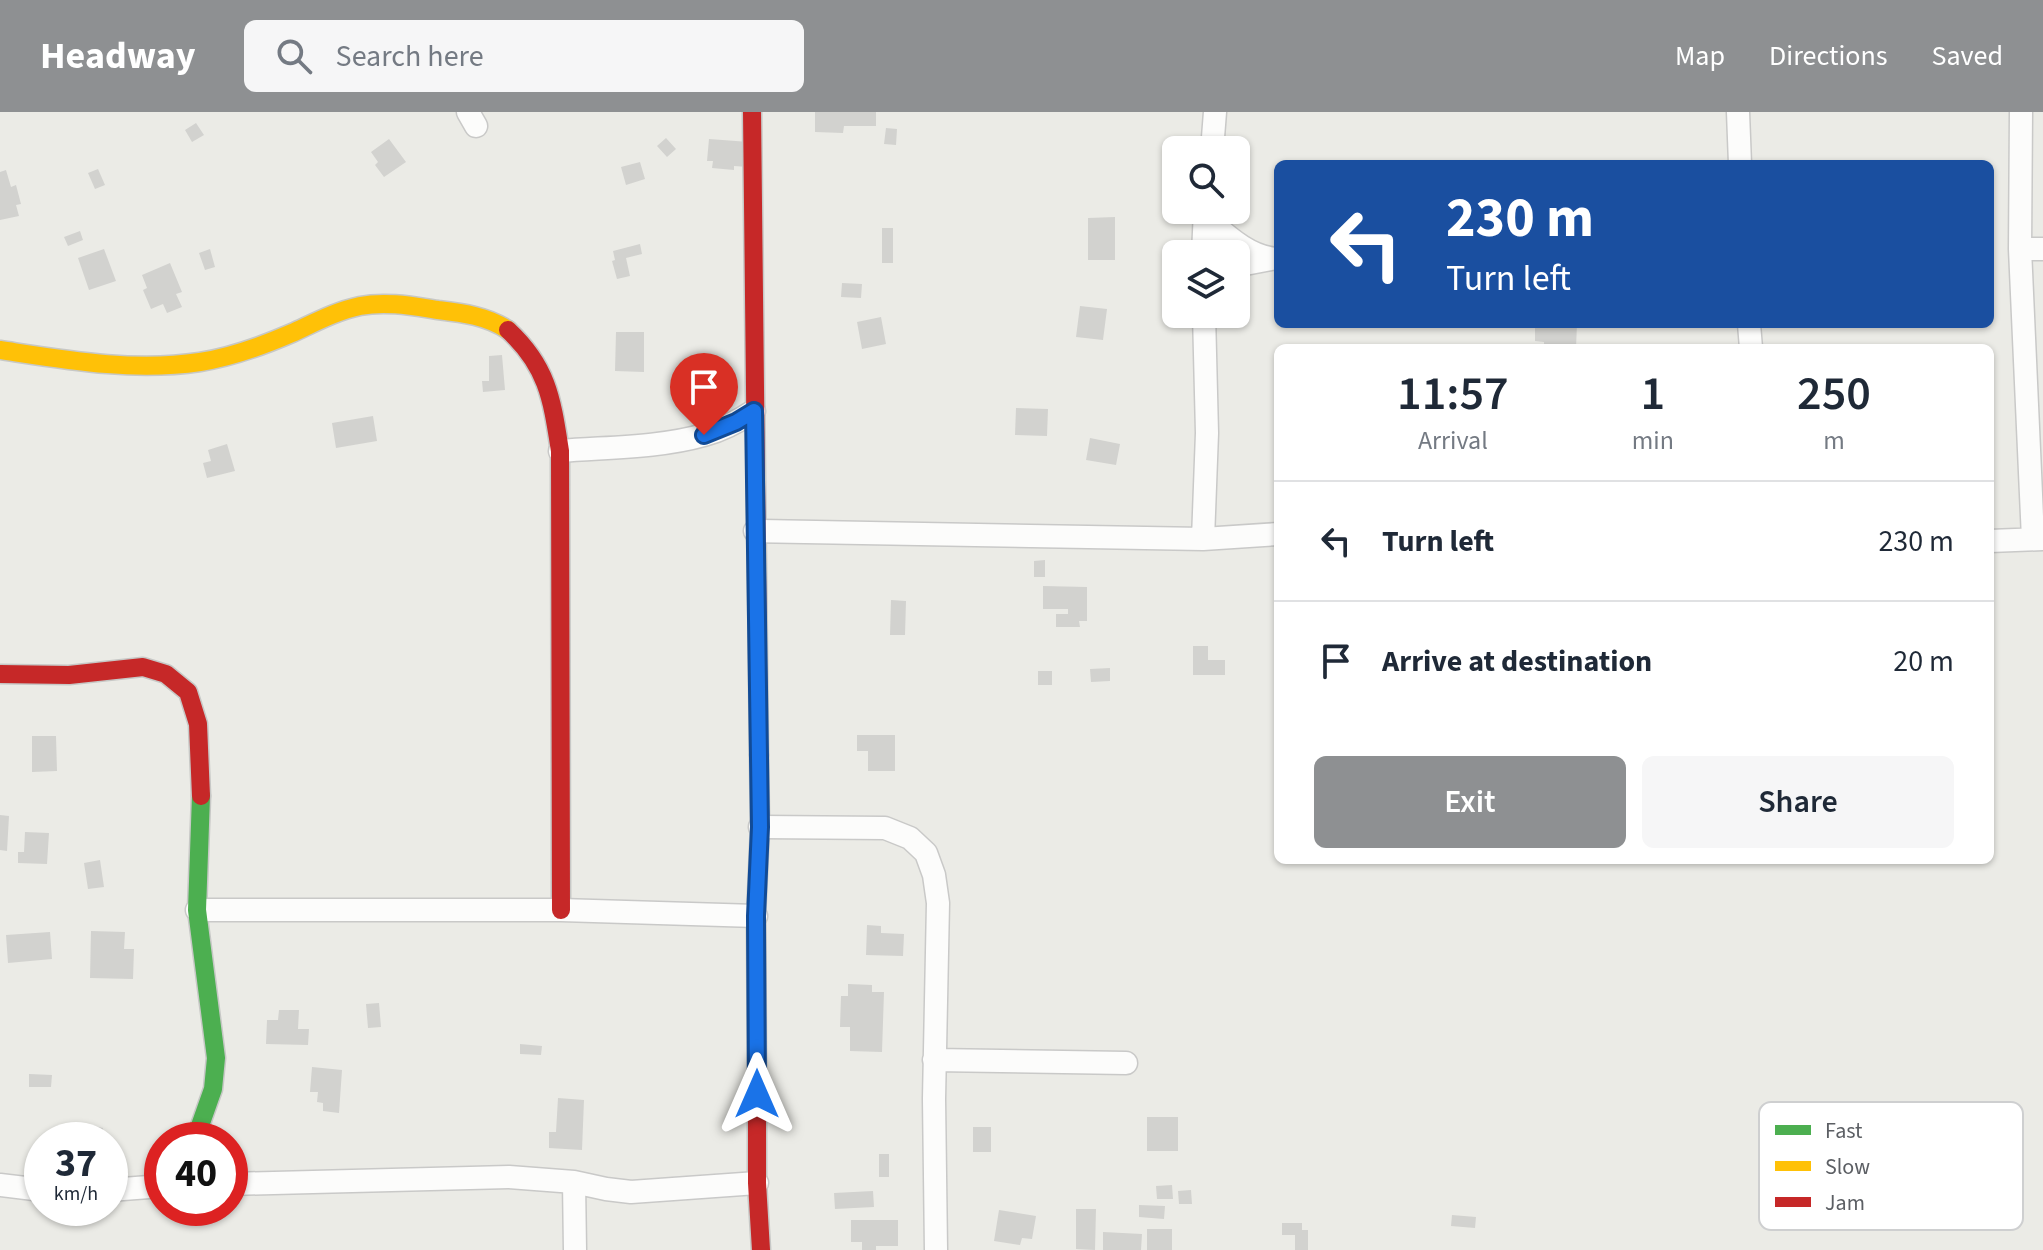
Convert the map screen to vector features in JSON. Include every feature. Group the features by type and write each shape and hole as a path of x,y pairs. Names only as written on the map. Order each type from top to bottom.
{"street":[{"path":"752,112 760,827 756,916 757,1183 761,1250"},
{"path":"1213,136 1216,112"},
{"path":"1738,112 1740,160"},
{"path":"1994,541 2038,539 2020,249 2021,112"},
{"path":"1216,224 1246,249 1274,259"},
{"path":"2020,249 2043,249"},
{"path":"1250,263 1274,259"},
{"path":"0,350 101,365 167,366 231,356 350,309 371,304 399,303 464,314 500,325 529,351 551,395 560,451 561,910"},
{"path":"1203,539 1207,433 1204,328"},
{"path":"560,451 663,442 704,435 754,411"},
{"path":"755,531 1203,539 1274,534"},
{"path":"0,674 69,675 143,667 166,674 188,692 198,724 202,783 197,910 216,1058 213,1089 201,1122"},
{"path":"760,827 885,828 910,838 926,853 934,875 938,903 934,1060 936,1250"},
{"path":"197,910 561,910 756,916"},
{"path":"934,1060 1126,1063"},
{"path":"248,1184 509,1177 574,1182 631,1192 757,1183"},
{"path":"574,1182 575,1250"},
{"path":"0,1185 24,1188"}],"building":[{"path":"815,112 876,112 876,126 844,126 843,133 815,132"},
{"path":"196,123 204,135 192,142 185,130"},
{"path":"886,128 897,129 896,145 884,144"},
{"path":"666,138 676,149 667,157 657,146"},
{"path":"389,139 406,162 384,177 375,165 378,162 371,152"},
{"path":"709,139 749,142 748,167 734,166 734,170 712,168 713,161 707,161"},
{"path":"640,162 645,179 626,185 621,167"},
{"path":"98,169 105,185 95,189 88,173"},
{"path":"6,170 11,187 16,185 21,204 16,205 19,216 0,220 0,172"},
{"path":"1115,217 1115,260 1088,260 1088,218"},
{"path":"882,228 893,228 893,263 882,263"},
{"path":"80,231 83,240 68,246 64,237"},
{"path":"640,244 642,254 626,258 630,276 617,279 612,261 615,260 613,251"},
{"path":"104,249 116,281 89,290 78,258"},
{"path":"210,249 215,267 205,270 199,253"},
{"path":"170,263 182,292 176,294 182,307 167,313 163,304 151,309 143,290 147,288 142,275"},
{"path":"842,283 862,284 861,298 841,297"},
{"path":"1080,306 1107,309 1103,340 1076,337"},
{"path":"881,317 886,344 862,349 857,322"},
{"path":"1535,328 1577,328 1576,344 1535,341"},
{"path":"616,332 644,332 644,372 615,371"},
{"path":"502,355 505,390 483,392 482,381 489,381 489,356"},
{"path":"1016,408 1048,409 1047,436 1015,435"},
{"path":"373,416 377,441 336,448 332,423"},
{"path":"1090,438 1120,444 1116,465 1086,460"},
{"path":"227,444 235,471 207,478 203,463 211,461 208,450"},
{"path":"1045,560 1045,577 1034,577 1034,561"},
{"path":"1043,586 1087,587 1087,621 1079,621 1080,627 1056,627 1056,614 1068,614 1068,609 1043,609"},
{"path":"891,600 906,601 905,635 890,635"},
{"path":"1193,646 1208,646 1208,660 1225,660 1225,675 1193,675"},
{"path":"1110,668 1110,681 1091,682 1090,669"},
{"path":"1038,671 1052,671 1052,685 1038,685"},
{"path":"857,735 895,735 895,771 868,771 868,751 857,751"},
{"path":"32,736 56,736 57,771 32,772"},
{"path":"0,815 9,816 7,851 0,850"},
{"path":"25,832 49,833 47,864 18,863 18,852 24,852"},
{"path":"100,860 104,887 88,889 84,863"},
{"path":"867,925 881,926 881,933 904,934 903,956 866,955"},
{"path":"91,931 125,932 124,949 134,949 133,979 90,978"},
{"path":"50,932 52,959 8,963 6,935"},
{"path":"848,984 872,985 872,992 884,992 882,1052 850,1051 850,1027 840,1027 841,996 848,996"},
{"path":"379,1003 381,1027 368,1028 366,1004"},
{"path":"279,1010 299,1010 298,1029 309,1029 308,1045 266,1044 267,1020 278,1020"},
{"path":"520,1044 542,1046 541,1055 520,1054"},
{"path":"312,1067 342,1070 339,1113 323,1111 323,1103 317,1102 318,1092 310,1092"},
{"path":"29,1074 52,1075 51,1087 29,1087"},
{"path":"558,1098 584,1100 582,1150 549,1148 549,1132 556,1132"},
{"path":"1147,1117 1178,1117 1178,1151 1147,1151"},
{"path":"973,1127 991,1127 991,1152 973,1152"},
{"path":"879,1154 889,1154 889,1177 879,1177"},
{"path":"1172,1185 1173,1199 1157,1199 1156,1186"},
{"path":"1191,1190 1192,1204 1179,1204 1178,1191"},
{"path":"873,1191 874,1207 835,1209 834,1193"},
{"path":"1139,1205 1165,1206 1164,1219 1139,1217"},
{"path":"1076,1209 1096,1209 1095,1250 1076,1249"},
{"path":"999,1210 1036,1216 1032,1239 1022,1238 1020,1245 994,1241"},
{"path":"1452,1215 1476,1217 1475,1228 1451,1226"},
{"path":"851,1220 898,1220 898,1246 876,1246 876,1250 862,1250 862,1242 851,1242"},
{"path":"1282,1223 1302,1223 1302,1230 1308,1230 1308,1250 1295,1250 1295,1235 1282,1235"},
{"path":"1147,1229 1172,1229 1172,1250 1147,1250"},
{"path":"1103,1232 1142,1234 1141,1250 1103,1250"}],"traffic: fast":[{"path":"757,1071 759,755"},
{"path":"201,796 197,910 216,1058 213,1089 201,1122"}],"traffic: slow":[{"path":"0,350 125,365 200,362 258,347 342,311 380,304 466,314 492,321 508,330"}],"traffic: jam":[{"path":"752,112 759,755"},
{"path":"508,330 540,371 551,400 560,451 561,910"},
{"path":"0,674 69,675 143,667 166,674 188,692 198,724 201,796"},
{"path":"757,1071 757,1183 761,1250"}],"route":[{"path":"704,435 754,411 760,827 756,916 757,1094"}]}
